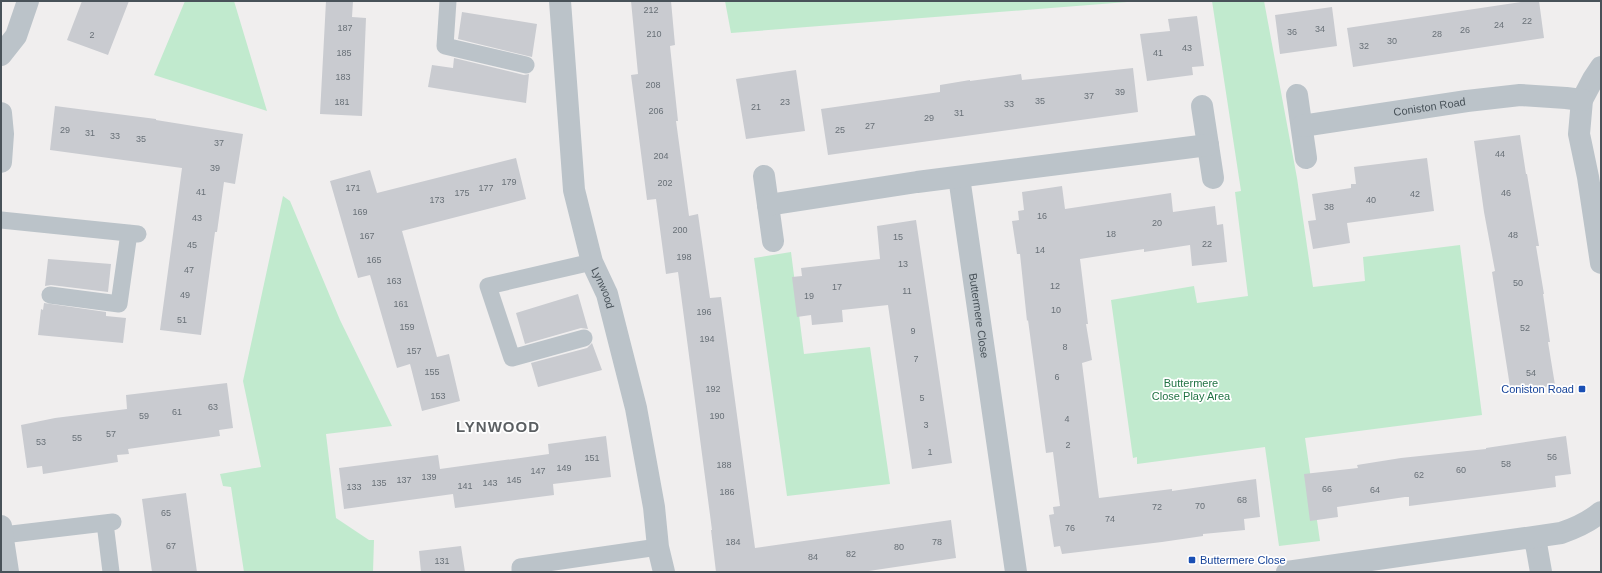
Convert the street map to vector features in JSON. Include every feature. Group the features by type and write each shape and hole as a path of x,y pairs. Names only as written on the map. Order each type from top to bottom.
{"street":[{"path":"1,55 16,36 28,1"},
{"name":"Lynwood","path":"560,1 574,190 592,262 607,294 636,408 654,507 658,547 664,572"},
{"path":"1601,67 1582,100 1580,134 1601,262"},
{"path":"1298,95 1306,158"},
{"name":"Coniston Road","path":"1302,126 1520,95 1582,100"},
{"path":"1202,106 1212,178"},
{"path":"1,113 3,134 1,162"},
{"path":"768,205 917,182 1208,145"},
{"path":"764,176 773,241"},
{"name":"Buttermere Close","path":"959,177 1016,572"},
{"path":"1288,572 1535,538 1577,528 1601,512"},
{"path":"2,531 8,572"},
{"path":"1535,538 1541,572"}],"lane":[{"path":"448,1 445,46 526,65"},
{"path":"1,220 133,234 119,304 50,295"},
{"path":"584,338 512,358 488,286 592,262"},
{"path":"2,531 109,522 111,572"},
{"path":"520,572 520,567 658,547"}],"green space":[{"path":"185,1 234,1 267,111 154,75"},
{"path":"725,1 1140,1 731,33"},
{"name":"Buttermere Close Play Area","path":"1212,1 1264,1 1297,178 1313,287 1365,281 1363,257 1460,245 1482,415 1305,438 1320,541 1279,546 1265,447 1137,464 1137,457 1133,458 1111,300 1194,286 1197,303 1248,296 1235,192 1241,191"},
{"path":"283,196 290,201 340,320 392,426 326,434 336,518 369,540 374,540 373,572 244,572 231,487 223,486 220,474 261,467 243,381"},
{"path":"791,252 804,354 870,347 890,484 787,496 754,258"}],"building":[{"path":"82,1 129,1 108,55 67,40"},
{"path":"326,1 353,1 352,17 366,18 362,116 320,114"},
{"path":"631,1 671,1 675,45 670,46 678,121 676,121 689,216 698,214 710,298 721,297 755,548 951,520 956,558 862,572 716,572 712,530 678,272 666,274 656,199 647,200 631,75 638,74"},
{"path":"1528,1 1539,1 1544,38 1353,67 1347,28"},
{"path":"1332,7 1337,46 1280,54 1275,15"},
{"path":"462,12 537,24 532,57 458,39"},
{"path":"1197,16 1204,66 1192,67 1193,75 1147,81 1140,34 1170,31 1168,19"},
{"path":"454,58 524,75 529,74 526,103 428,87 432,65 453,68"},
{"path":"1133,68 1138,112 828,155 821,109 940,92 940,85 970,80 1021,74 1022,80"},
{"path":"796,70 805,131 746,139 736,79"},
{"path":"55,106 156,119 243,134 235,184 224,182 217,232 215,232 201,335 160,330 182,168 50,150"},
{"path":"1520,135 1539,246 1536,246 1544,294 1550,342 1548,342 1555,385 1511,393 1492,272 1495,271 1484,212 1474,141"},
{"path":"516,158 526,199 402,231 437,357 449,354 460,401 422,411 410,364 397,368 370,275 358,278 330,181 370,170 377,193"},
{"path":"1427,158 1434,211 1347,223 1350,243 1313,249 1308,221 1316,220 1312,194 1351,188 1351,184 1356,184 1354,167"},
{"path":"1062,186 1065,209 1171,193 1173,212 1215,206 1217,225 1223,224 1227,262 1192,266 1190,245 1144,252 1144,249 1080,259 1088,324 1086,324 1092,360 1082,363 1099,498 1172,489 1172,491 1256,479 1260,517 1244,519 1245,530 1203,534 1203,536 1162,542 1062,554 1060,546 1054,547 1049,515 1054,514 1053,507 1060,506 1053,452 1046,453 1028,320 1027,321 1020,254 1017,254 1012,221 1019,220 1018,211 1024,210 1022,192"},
{"path":"916,220 952,463 912,469 888,305 842,310 843,322 812,325 811,315 797,317 792,277 802,276 801,268 880,259 877,226"},
{"path":"48,259 111,264 108,292 51,285 45,286"},
{"path":"578,294 588,329 581,328 525,344 516,313"},
{"path":"44,303 106,312 106,316 126,318 123,343 38,335 41,309 43,310"},
{"path":"592,343 602,370 538,387 531,363 587,348"},
{"path":"227,383 233,428 219,430 220,436 128,449 129,454 117,455 118,462 43,474 42,466 27,468 21,425 55,418 127,409 126,395"},
{"path":"606,436 611,477 553,484 554,495 455,508 453,494 344,509 339,468 438,455 440,469 549,454 548,444"},
{"path":"1566,436 1571,474 1555,476 1556,487 1409,506 1409,497 1405,497 1337,507 1338,517 1310,521 1304,474 1358,468 1357,465 1401,458 1486,449"},
{"path":"186,493 197,572 152,572 142,499"},
{"path":"461,546 465,572 421,572 419,551"}],"place":[{"name":"Coniston Road","path":"1582,389"},
{"name":"Buttermere Close","path":"1192,560"}],"district":[{"name":"LYNWOOD","path":"498,426"}]}
